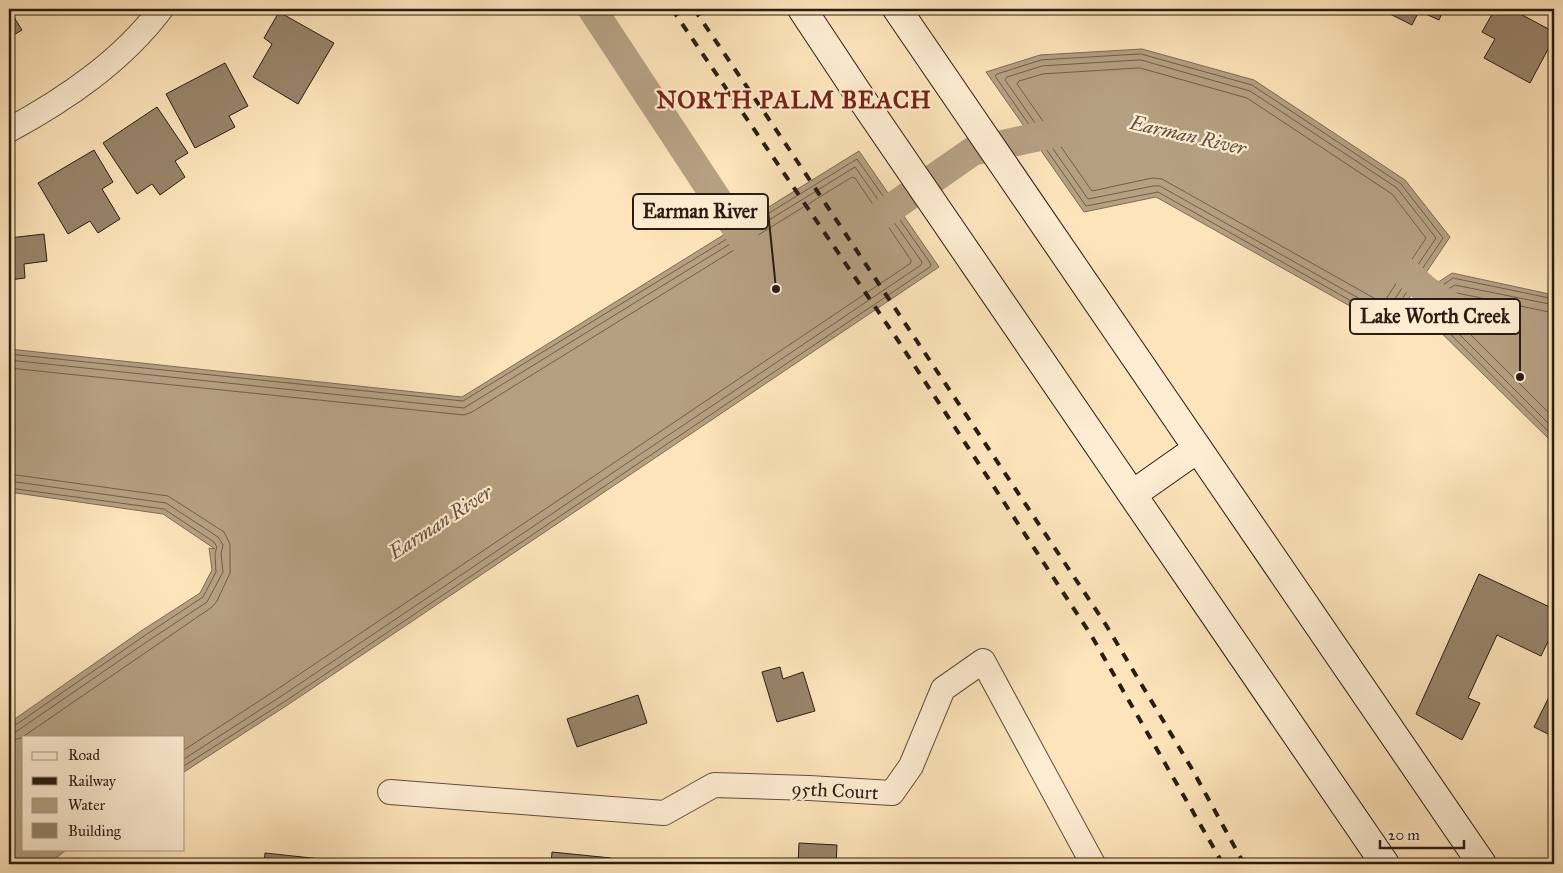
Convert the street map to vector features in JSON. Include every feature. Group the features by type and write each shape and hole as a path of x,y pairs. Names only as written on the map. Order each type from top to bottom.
{"main road":[{"path":"802,9 1385,864"},
{"path":"897,9 1058,247 1482,864"},
{"path":"1133,494 1197,449"}],"street":[{"path":"9,130 44,111 94,76 125,50 161,9"},
{"name":"95th Court","path":"390,792 664,813 714,785 809,788 892,794 911,766 943,689 983,661 1093,864"}],"water":[{"path":"1142,49 1254,80 1405,180 1450,237 1389,328 1156,197 1084,212 986,72 1040,55"},
{"path":"859,151 939,267 289,704 185,771 185,736 22,736 22,850 66,850 49,864 9,864 9,723 141,631 200,593 212,570 209,548 215,549 163,514 9,492 9,349 462,397"},
{"path":"1452,273 1554,295 1554,444 1417,309 1426,290"}],"building":[{"path":"9,9 22,30 9,38"},
{"path":"1380,9 1444,9 1439,20 1419,11 1412,25"},
{"path":"1495,9 1511,9 1554,32 1554,38 1530,83 1484,58 1495,39 1482,32"},
{"path":"279,12 334,43 298,104 253,77 272,44 264,38"},
{"path":"225,63 248,106 229,116 235,127 195,148 166,94"},
{"path":"157,107 188,153 175,161 185,177 160,195 152,184 137,194 103,143"},
{"path":"94,150 113,182 102,189 120,219 98,233 90,221 68,234 38,183"},
{"path":"44,234 47,261 24,264 25,278 9,280 9,238"},
{"path":"1479,574 1554,609 1554,629 1541,656 1497,635 1468,698 1480,703 1462,740 1416,714"},
{"path":"780,667 783,679 803,672 815,711 777,722 762,672"},
{"path":"1554,687 1554,737 1534,727"},
{"path":"638,695 647,723 577,747 567,719"},
{"path":"799,843 837,845 836,864 798,864"},
{"path":"552,852 611,858 611,864 551,864"},
{"path":"265,853 321,859 320,864 264,864"}],"waterway":[{"path":"592,9 757,260"},
{"name":"Earman River","path":"864,227 973,151 1069,130"},
{"name":"Earman River","path":"1390,259 1426,290 1459,312"}],"railway":[{"path":"672,9 897,339 1091,635 1223,864"},
{"path":"694,9 1106,625 1192,769 1244,864"}],"place":[{"name":"Earman River","path":"776,289"},
{"name":"Lake Worth Creek","path":"1520,377"}],"district":[{"name":"NORTH PALM BEACH","path":"794,100"}]}
